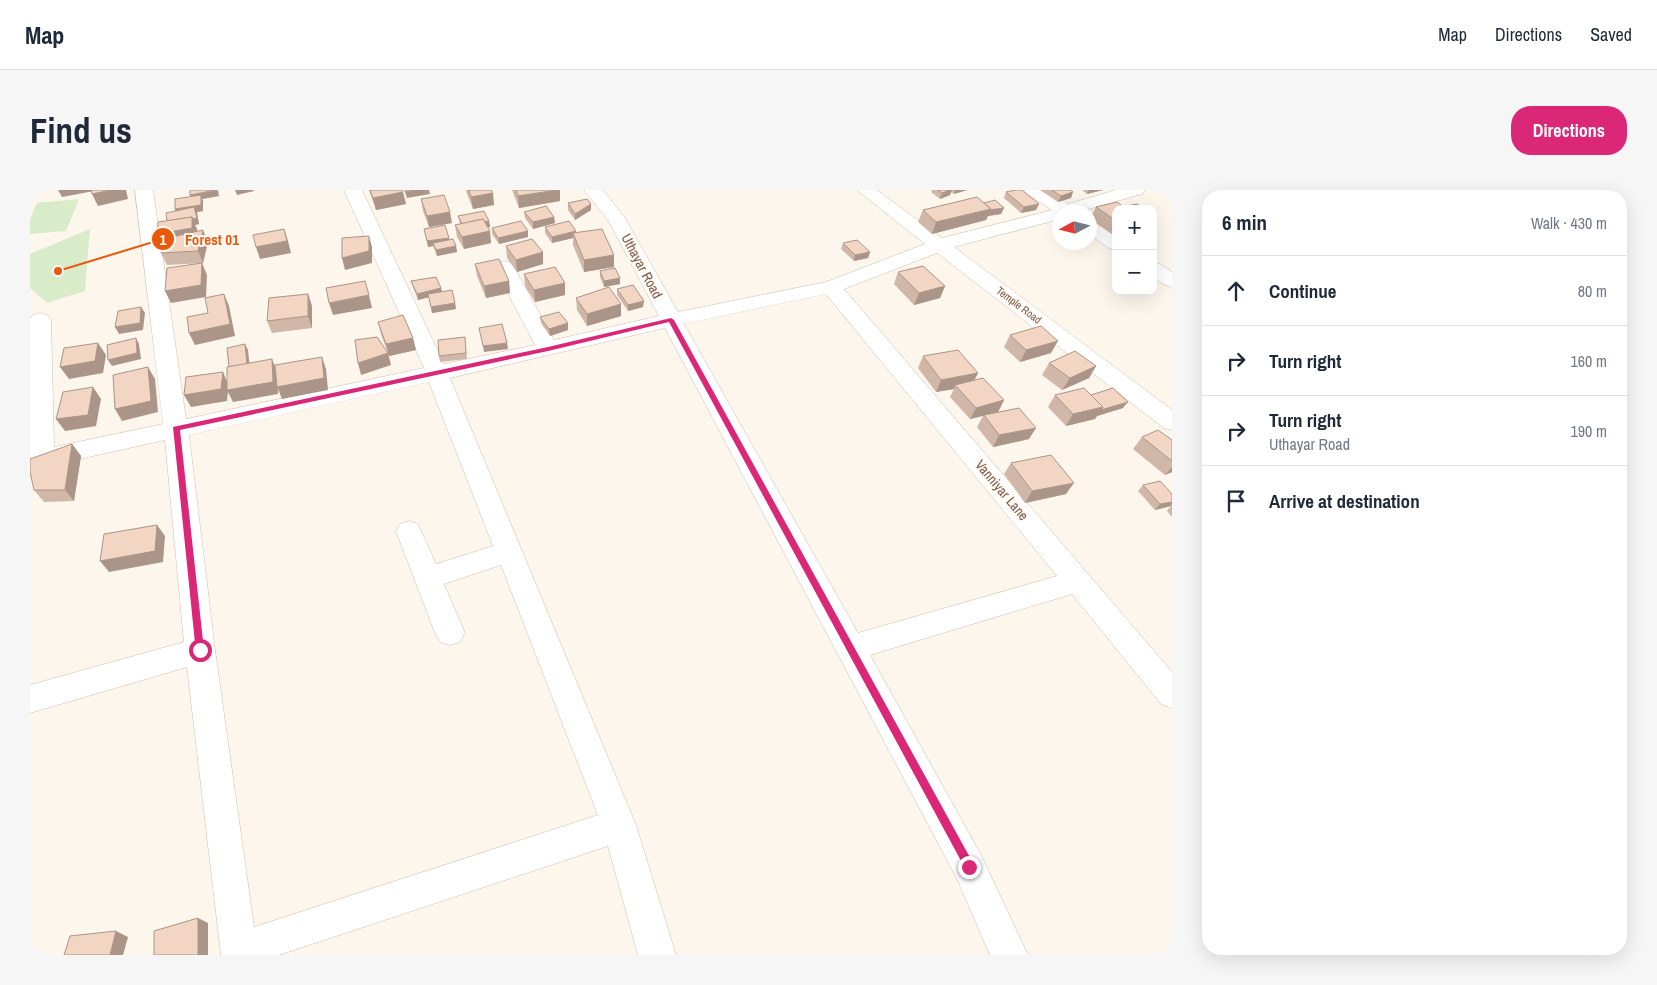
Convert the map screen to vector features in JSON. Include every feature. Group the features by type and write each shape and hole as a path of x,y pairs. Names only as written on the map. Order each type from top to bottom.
{"street":[{"path":"144,190 176,429 200,650 240,953 619,826"},
{"path":"353,190 437,373 619,826 657,955"},
{"name":"Uthayar Road","path":"593,190 616,218 851,648 969,867 1009,955"},
{"name":"Temple Road","path":"866,190 1172,422"},
{"path":"1033,190 1053,205"},
{"path":"1086,205 1136,190"},
{"path":"40,320 36,459 548,349 671,320 831,287 940,245 1052,215"},
{"path":"1097,232 1112,241"},
{"path":"504,268 548,349"},
{"path":"1157,271 1172,281"},
{"name":"Vanniyar Lane","path":"831,287 1172,694"},
{"path":"409,532 450,634"},
{"path":"429,578 509,552"},
{"path":"851,648 1079,581"},
{"path":"30,699 200,650"}],"green space":[{"path":"79,199 66,231 30,234 30,219 37,203"},
{"path":"90,229 85,291 47,303 30,288 30,254"}],"building":[{"path":"91,190 111,190 92,194"},
{"path":"190,190 216,190 190,195"},
{"path":"370,190 402,190 403,192 373,198"},
{"path":"469,190 491,190 493,193 471,197"},
{"path":"516,190 557,190 518,196"},
{"path":"938,190 950,190 942,193"},
{"path":"1022,190 1039,204 1024,207 1006,192"},
{"path":"1052,190 1071,190 1073,192 1061,196"},
{"path":"201,195 201,205 175,209 175,199"},
{"path":"444,195 450,212 427,216 421,199"},
{"path":"977,197 991,209 936,222 923,210"},
{"path":"587,199 591,204 575,214 568,203"},
{"path":"995,200 1004,208 990,210 984,203"},
{"path":"1117,202 1121,205 1112,205 1112,218 1097,207"},
{"path":"546,206 554,217 533,222 524,212"},
{"path":"194,207 197,218 167,221 166,213"},
{"path":"484,211 489,221 484,222 483,219 462,224 458,216"},
{"path":"192,217 192,228 157,234 158,222"},
{"path":"483,219 490,231 462,237 455,225"},
{"path":"521,221 528,231 498,238 492,228"},
{"path":"569,221 576,231 552,237 545,227"},
{"path":"445,225 449,238 427,241 424,229"},
{"path":"284,229 287,241 256,247 253,235"},
{"path":"602,229 614,255 584,260 573,233"},
{"path":"203,230 198,251 161,253 163,239"},
{"path":"369,236 369,251 342,258 342,238"},
{"path":"453,239 456,246 436,250 433,243"},
{"path":"532,239 543,252 516,260 506,246"},
{"path":"857,240 870,252 855,255 843,243"},
{"path":"499,259 509,281 484,286 475,264"},
{"path":"202,263 201,285 165,291 167,268"},
{"path":"923,266 945,286 919,293 898,272"},
{"path":"555,267 565,283 534,290 524,274"},
{"path":"615,268 620,278 604,281 600,271"},
{"path":"436,277 441,288 417,294 411,281"},
{"path":"365,281 369,295 329,303 326,288"},
{"path":"633,285 644,301 628,305 617,289"},
{"path":"609,287 621,304 587,314 576,298"},
{"path":"452,290 455,303 431,307 428,294"},
{"path":"224,294 230,324 189,333 187,317 208,313 205,298"},
{"path":"308,294 308,316 267,321 269,298"},
{"path":"141,307 140,323 115,327 118,311"},
{"path":"559,312 568,323 549,329 540,317"},
{"path":"403,315 413,338 386,344 378,322"},
{"path":"502,324 507,343 483,346 479,328"},
{"path":"1041,326 1058,341 1026,350 1010,335"},
{"path":"377,337 388,353 358,363 355,340"},
{"path":"465,337 466,353 439,356 438,340"},
{"path":"136,338 137,353 108,360 107,345"},
{"path":"98,343 95,361 60,367 64,348"},
{"path":"245,344 247,364 229,367 227,348"},
{"path":"958,350 978,373 941,380 923,356"},
{"path":"1075,351 1096,366 1070,378 1049,363"},
{"path":"322,357 324,378 277,387 275,365"},
{"path":"272,359 273,382 227,390 227,367"},
{"path":"148,367 151,401 115,409 113,375"},
{"path":"223,372 221,389 184,395 186,377"},
{"path":"983,378 1004,400 976,408 955,385"},
{"path":"93,387 88,415 56,419 63,392"},
{"path":"1084,388 1103,407 1073,414 1055,395"},
{"path":"1113,388 1128,402 1101,410 1103,407 1091,395"},
{"path":"1019,408 1036,428 999,435 984,415"},
{"path":"1158,430 1172,440 1172,461 1142,437"},
{"path":"72,444 65,490 34,490 30,472 30,459"},
{"path":"1051,455 1074,483 1032,491 1011,463"},
{"path":"1160,481 1172,494 1172,502 1160,504 1143,485"},
{"path":"157,525 155,551 100,561 104,534"},
{"path":"198,918 198,955 154,955 154,931"},
{"path":"116,931 110,955 64,955 70,936"}],"place":[{"name":"Forest 01","path":"58,271"}],"route":[{"path":"200,650 176,429 548,349 671,320 969,867"}]}
